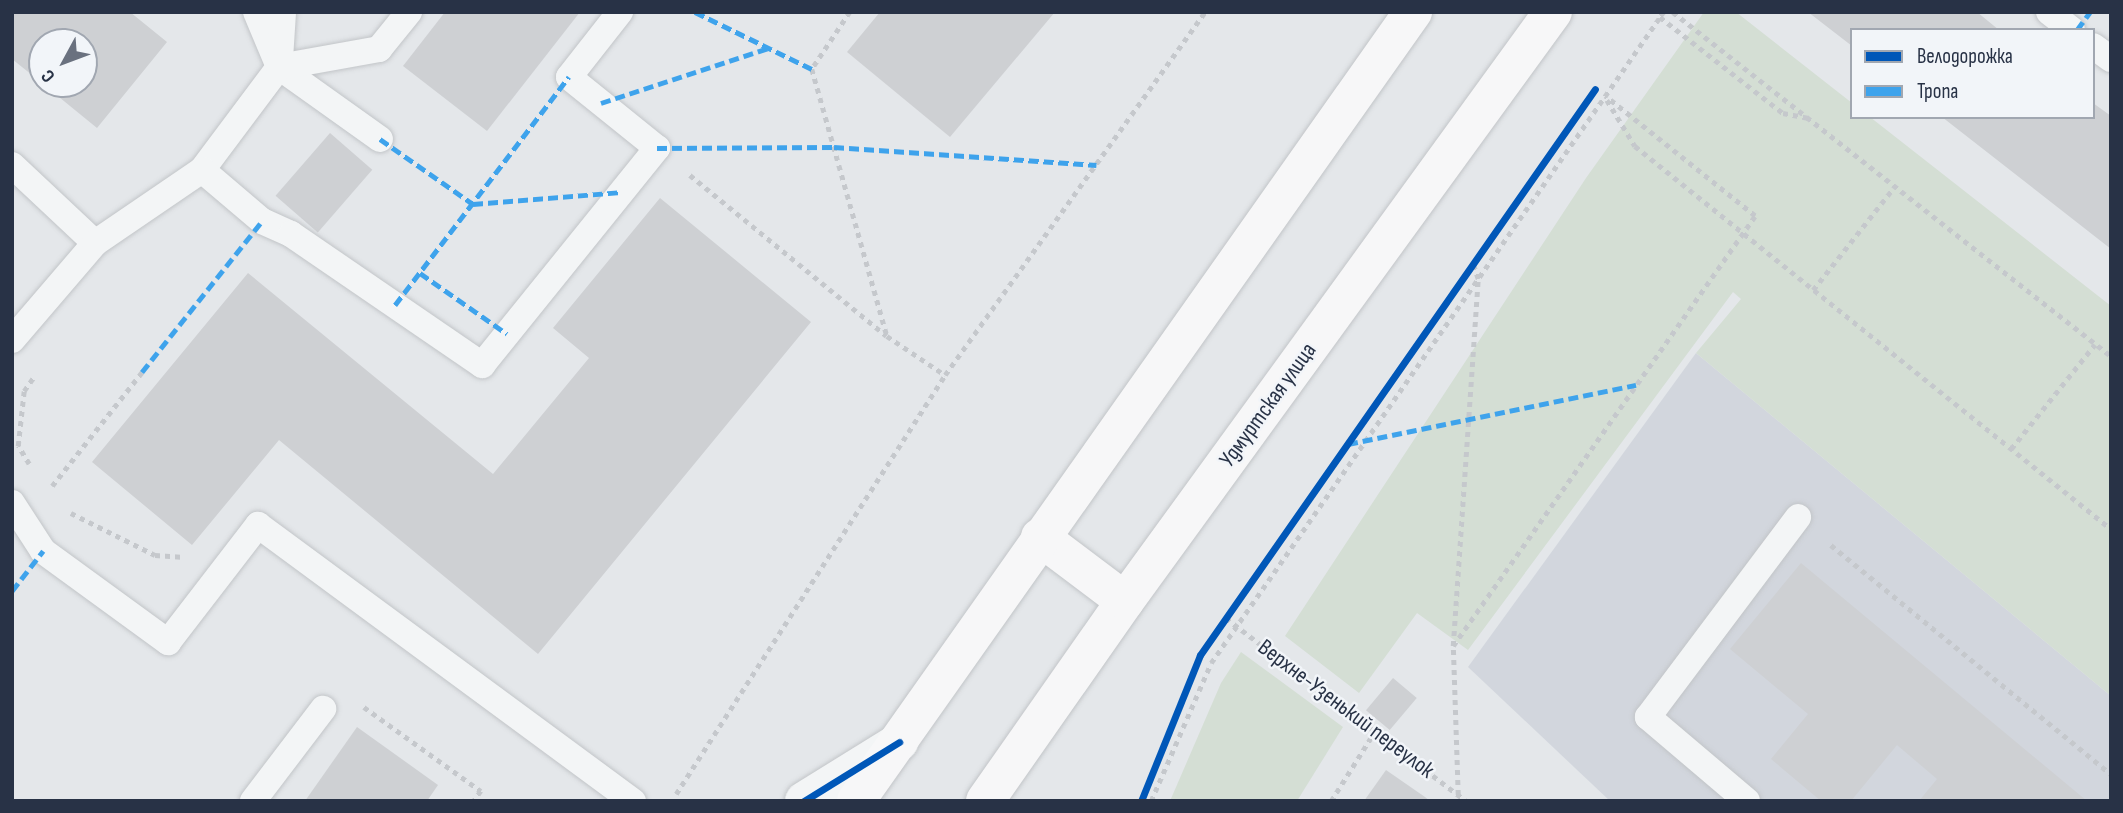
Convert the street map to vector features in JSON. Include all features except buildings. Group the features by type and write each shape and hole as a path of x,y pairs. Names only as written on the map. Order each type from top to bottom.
{"main road":[{"path":"856,801 1413,12"},
{"name":"Удмуртская улица","path":"985,801 1125,601 1553,12"},
{"path":"1040,537 1125,601"}],"street":[{"path":"804,801 899,742"}],"lane":[{"path":"256,12 279,66 380,139"},
{"path":"12,340 95,243 202,170 279,66 283,12"},
{"path":"279,66 379,49 409,12"},
{"path":"202,170 262,221 291,234 482,365 657,148 569,77 620,12"},
{"path":"2049,12 2069,28"},
{"path":"2095,47 2111,59"},
{"path":"12,164 95,243"},
{"path":"12,503 43,551 168,642 258,525 632,801"},
{"path":"1747,801 1648,717 1798,517"},
{"path":"253,801 323,709"}],"path":[{"path":"850,12 812,69 887,336"},
{"path":"672,801 945,375 1205,12"},
{"path":"1152,801 1211,663 1664,12"},
{"path":"1673,12 2111,356"},
{"path":"1660,17 1783,113 1809,118"},
{"path":"1605,96 1635,146 2111,529"},
{"path":"1453,646 1755,216 1605,96"},
{"path":"657,148 887,336 945,375"},
{"path":"1813,290 1895,186"},
{"path":"1465,275 1481,253"},
{"path":"1458,795 1453,646 1478,279 1473,264"},
{"path":"2011,449 2095,344"},
{"path":"32,469 18,446 24,391 39,370"},
{"path":"47,492 142,372"},
{"path":"65,509 98,529 155,555 194,558"},
{"path":"1798,517 2111,774"},
{"path":"1220,627 1234,607"},
{"path":"323,709 338,688 481,791 474,801"},
{"path":"1331,801 1375,731"},
{"path":"1141,801 1151,776"}],"shaded area":[{"path":"1704,12 1736,12 1850,101 1850,119 1873,119 2111,306 2111,696 1696,353 1741,299 1733,292 1468,650 1417,613 1359,693 1285,636 1586,178"},
{"path":"1696,353 2111,696 2111,801 1610,801 1468,667"},
{"path":"1241,652 1343,727 1297,801 1170,801 1221,683"}],"marked path":[{"path":"695,12 812,69"},
{"path":"2078,28 2090,12"},
{"path":"601,103 768,48"},
{"path":"395,305 569,77"},
{"path":"380,139 473,204 621,192"},
{"path":"657,148 834,147 1096,165"},
{"path":"142,372 262,221"},
{"path":"420,273 507,334"},
{"path":"1348,444 1636,385"},
{"path":"12,591 43,551"}],"cycle path":[{"path":"1141,801 1200,655 1595,89"},
{"path":"804,801 899,742"}]}
